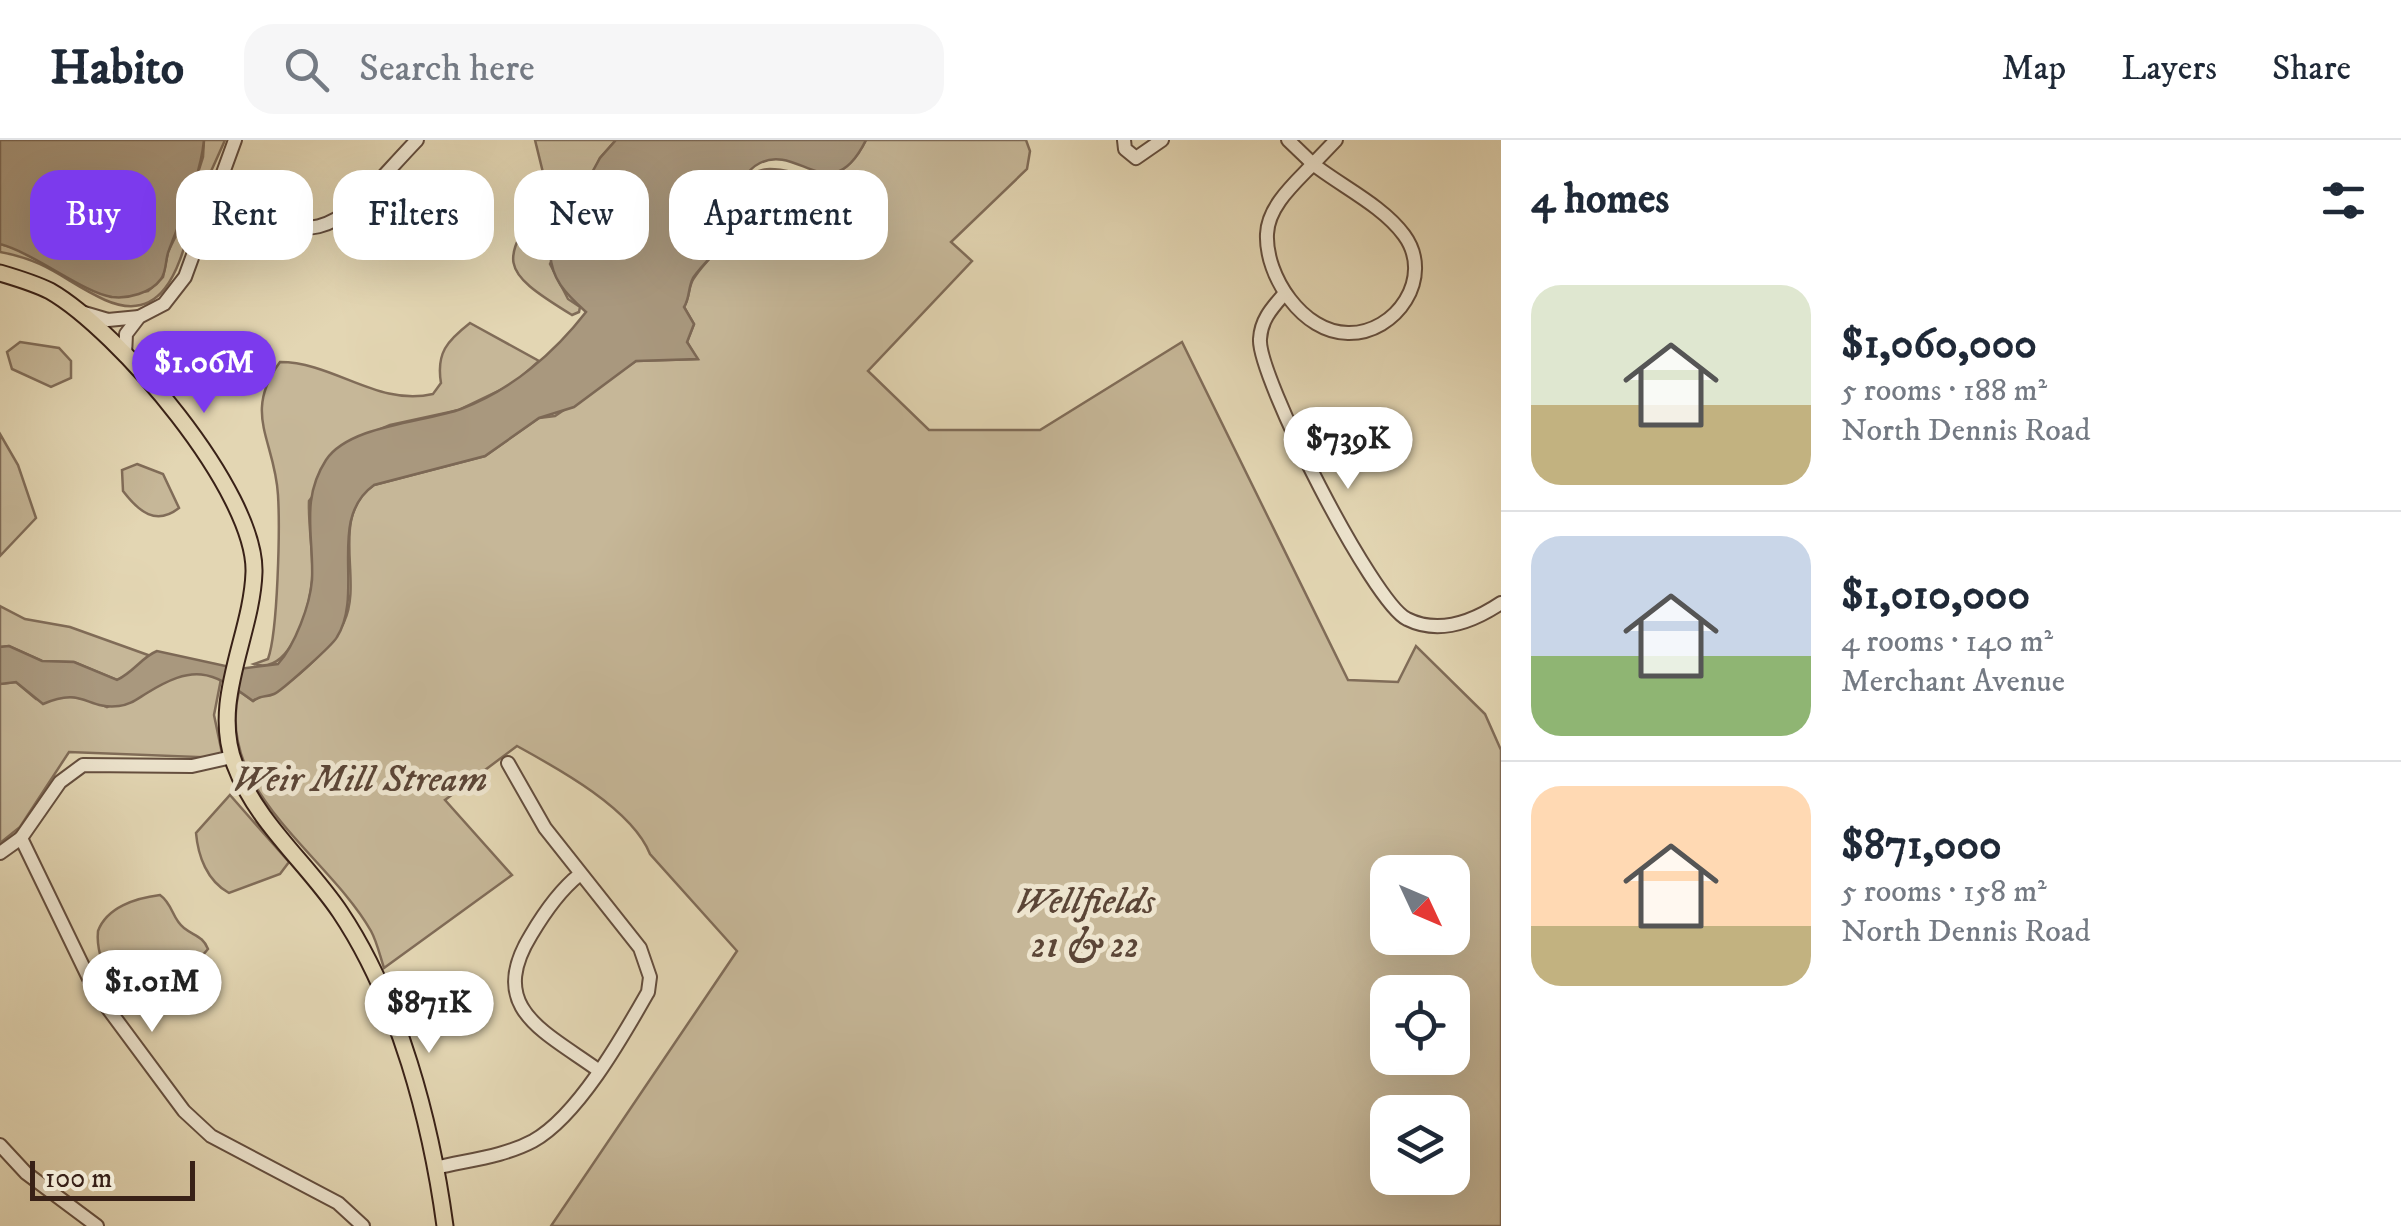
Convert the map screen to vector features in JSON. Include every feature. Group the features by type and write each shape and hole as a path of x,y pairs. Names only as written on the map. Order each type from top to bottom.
{"main road":[{"path":"0,273 49,291 78,311 125,357 211,462 246,523 254,570 226,714 232,757 253,801 338,910 367,958 419,1093 444,1226"}],"street":[{"path":"222,170 234,140"},
{"path":"313,230 345,216 417,140"},
{"path":"1124,140 1125,149 1136,158 1162,140"},
{"path":"1288,140 1312,164 1404,234 1413,257 1414,284 1389,319 1377,328 1350,334 1323,326 1285,293 1266,236 1275,208 1312,164 1336,140"},
{"path":"78,311 108,320 139,317 164,304 180,286 189,260"},
{"path":"1285,293 1264,318 1262,362 1348,544 1377,590 1405,618 1438,626 1472,619 1501,604"},
{"path":"125,357 126,334 139,317"},
{"path":"0,852 21,838 60,782 83,765 192,766 232,757"},
{"path":"435,1168 493,1156 536,1139 562,1117 638,1009 650,977 640,948 579,875 530,806 508,763"},
{"path":"21,838 95,990 177,1103 212,1136 338,1202 363,1226"},
{"path":"579,875 554,900 518,955 512,987 519,1004 542,1030 598,1070"},
{"path":"0,1145 26,1173 97,1226"}],"green space":[{"path":"204,140 225,140 212,170 199,170"},
{"path":"535,140 616,140 594,170 542,170"},
{"name":"Wellfields 21 & 22","path":"866,140 1026,140 1030,151 1027,169 951,242 972,261 868,371 929,430 1040,430 1182,342 1348,680 1398,682 1416,646 1485,714 1501,750 1501,1226 551,1226 737,951 650,854 628,821 592,792 517,746 445,800 512,875 384,968 373,935 352,903 258,791 243,760 236,727 239,691 253,701 281,688 316,658 339,631 349,605 350,531 360,498 374,485 485,456 539,418 555,416 636,361 697,359 687,342 694,324 684,307 694,278 708,260 888,260 888,170 840,170 851,162"},
{"path":"176,235 176,260 180,260 160,294 146,303 128,306 105,300 45,266 0,252 0,244 111,297 148,291 163,277"},
{"path":"552,260 550,264 568,299 580,307 579,312 572,315 547,299 519,274 514,263"},
{"path":"470,323 539,361 513,384 459,410 390,425 357,439 309,501 312,580 296,637 278,660 267,665 254,664 268,659 276,604 278,495 262,412 269,380 280,362 319,369 393,394 433,394 441,383 440,364 445,348"},
{"path":"20,342 59,348 71,361 71,378 51,387 12,369 7,352"},
{"path":"0,434 18,465 36,518 0,556"},
{"path":"137,464 163,474 179,508 155,516 135,505 123,491 122,470"},
{"path":"0,606 25,619 70,627 148,655 140,669 117,680 74,662 42,661 9,646 0,647"},
{"name":"Weir Mill Stream","path":"199,672 221,679 214,715 223,758 69,752 20,827 0,843 0,684 16,682 36,699 73,697 107,707 173,676"},
{"path":"230,795 289,862 280,874 229,893 205,867 196,833"},
{"path":"160,895 180,924 208,949 170,988 142,999 119,990 111,980 100,956 98,931 108,916 123,905"}],"shaded area":[{"path":"0,140 204,140 198,170 176,170 176,233 161,279 151,288 139,294 112,297 35,260 156,260 156,170 30,170 30,257 0,244"},
{"path":"616,140 866,140 853,161 841,170 811,170 774,159 750,170 669,170 669,260 708,260 693,278 684,307 694,324 687,342 698,359 636,361 574,407 539,418 485,456 374,485 360,499 352,517 348,599 337,637 274,694 253,701 225,682 201,674 177,678 123,705 99,705 68,697 43,704 16,682 0,684 0,647 9,646 42,661 74,662 117,680 157,651 239,669 278,664 296,636 308,601 312,580 313,489 326,460 337,448 370,432 480,401 546,355 586,312 566,292 551,260 649,260 649,170 593,170"}]}
